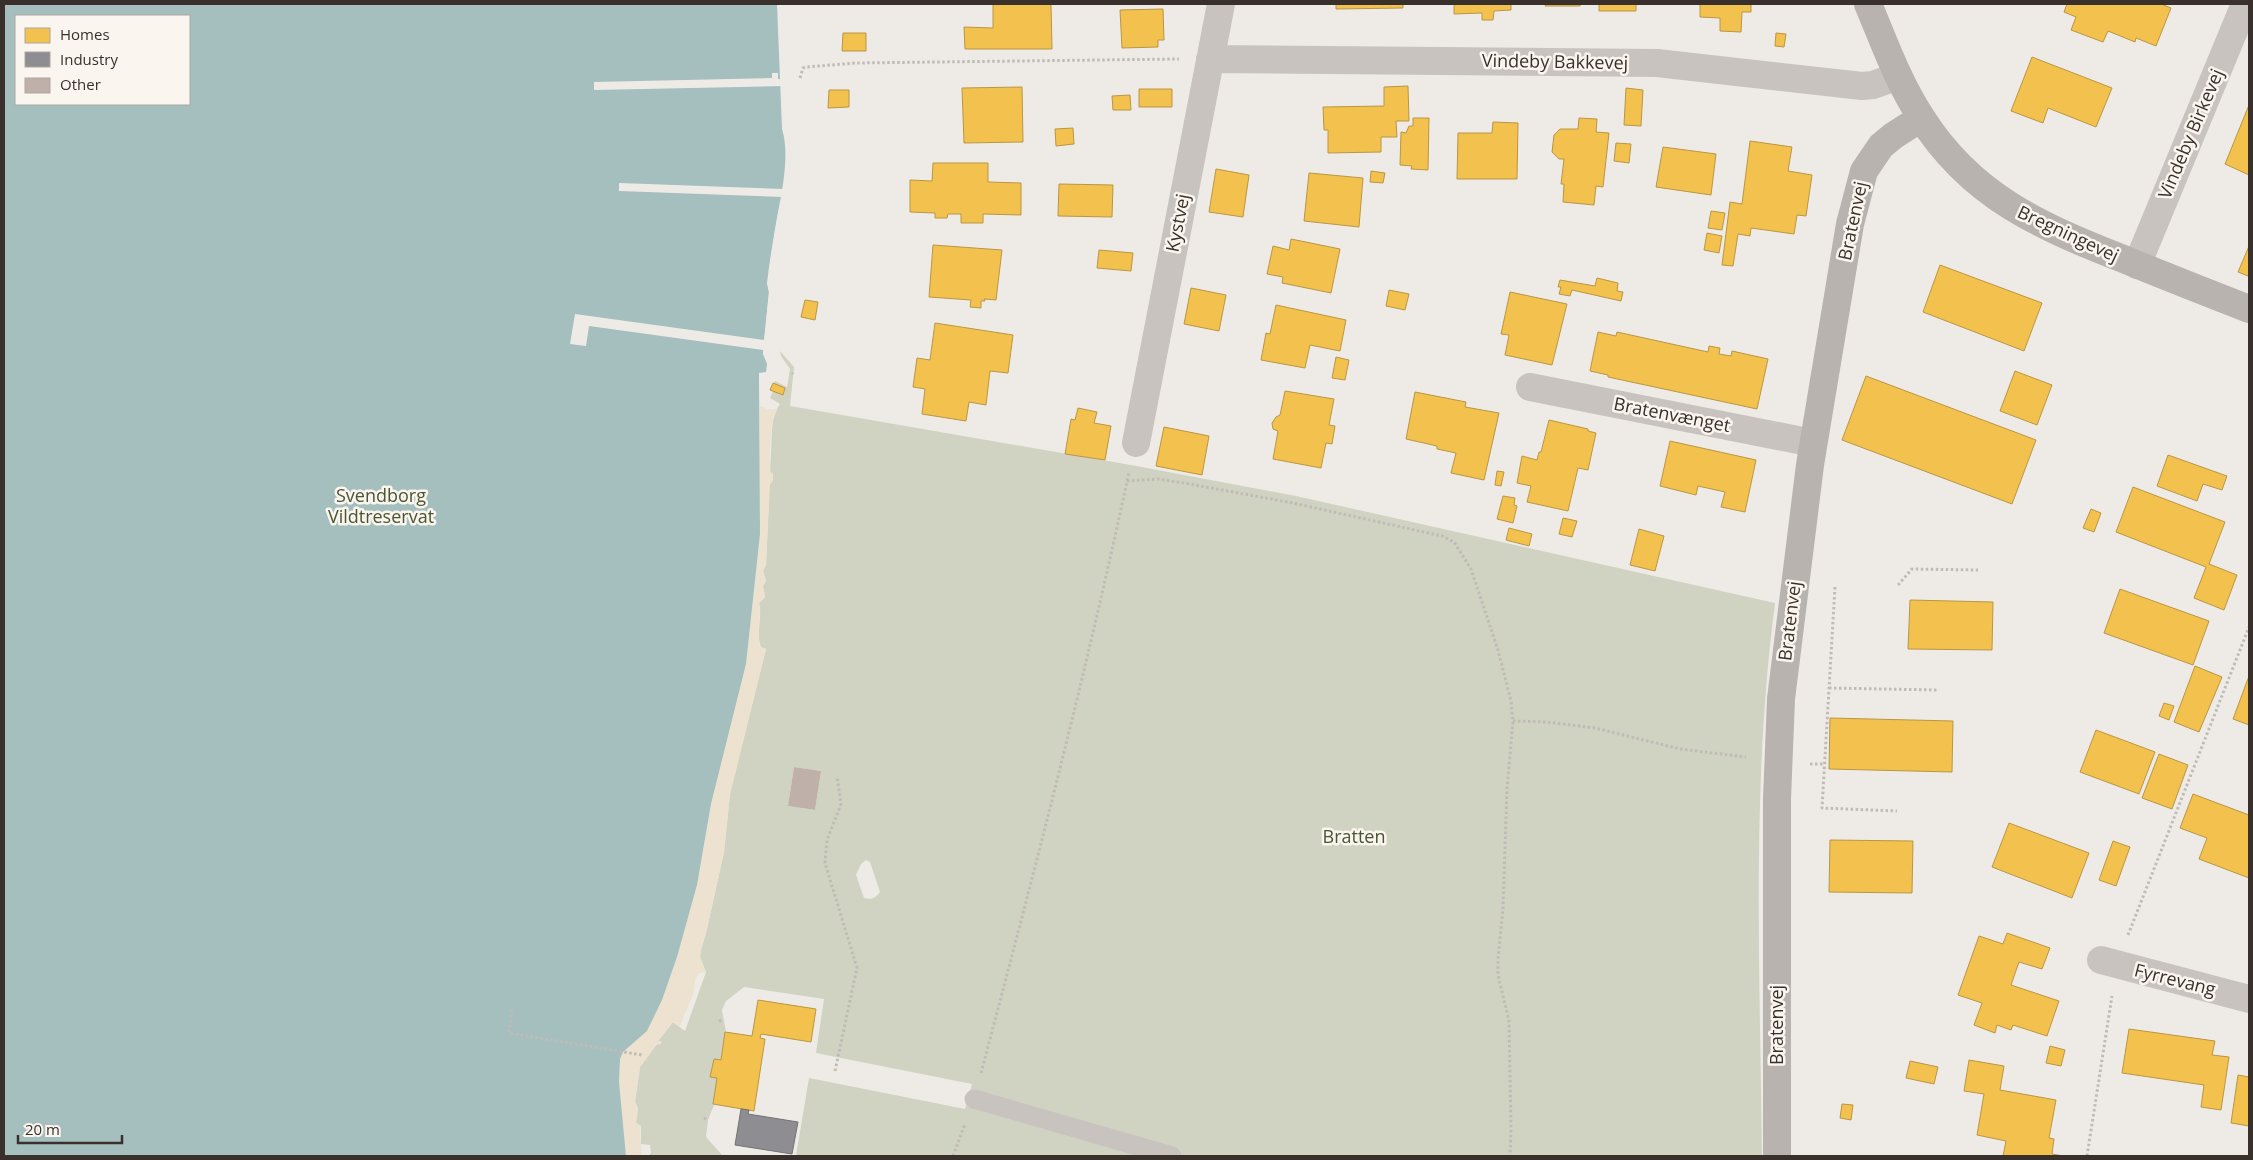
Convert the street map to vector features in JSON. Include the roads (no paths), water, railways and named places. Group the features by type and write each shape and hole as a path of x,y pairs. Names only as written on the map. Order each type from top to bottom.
{"street":[{"name":"Kystvej","path":"1133,454 1221,4"},
{"name":"Bregningevej","path":"1868,4 1898,76 1921,118 1947,152 1966,172 2012,208 2035,222 2249,309"},
{"name":"Vindeby Birkevej","path":"2137,264 2245,4"},
{"name":"Vindeby Bakkevej","path":"1210,58 1657,63 1862,86 1873,85 1898,76"},
{"name":"Bratenvej","path":"1777,1156 1778,760 1781,699 1813,443 1850,224 1864,171 1881,146 1921,118"},
{"name":"Bratenvænget","path":"1530,387 1813,443"},
{"name":"Fyrrevang","path":"2109,963 2249,999"}],"lane":[{"path":"974,1098 1172,1156"}],"water":[{"name":"Svendborg Vildtreservat","path":"4,4 777,4 785,165 767,283 769,292 763,354 767,364 766,372 759,373 760,534 746,664 711,804 697,885 677,957 662,1000 647,1031 623,1052 620,1059 619,1082 626,1156 4,1156"}],"park label":[{"name":"Bratten","path":"1354,837"}]}
